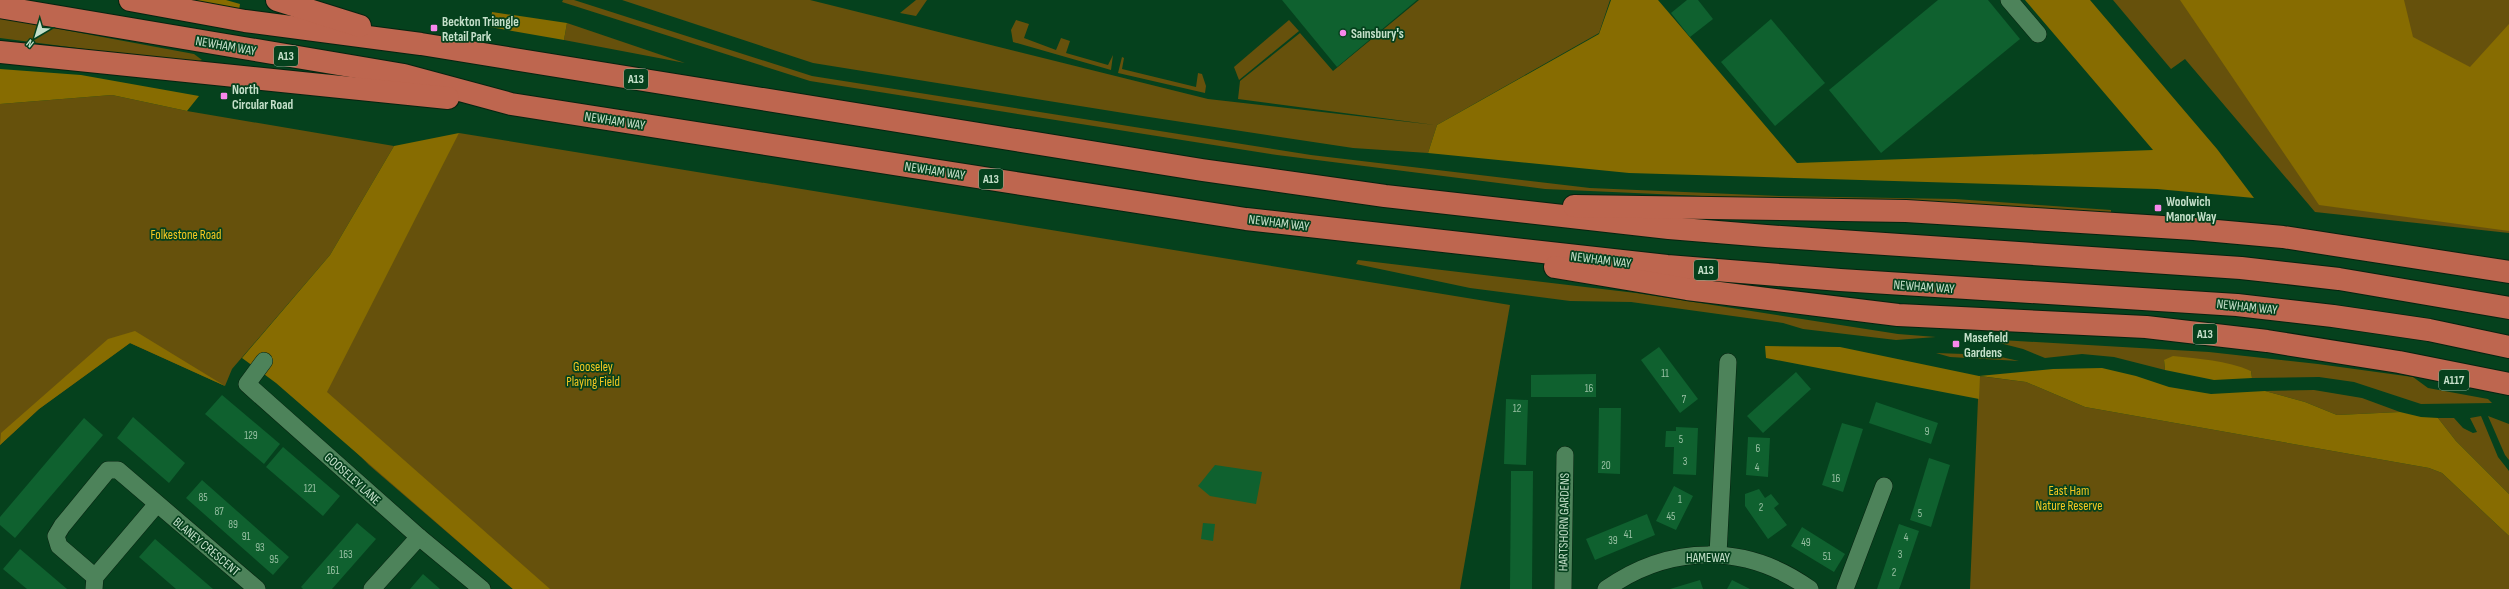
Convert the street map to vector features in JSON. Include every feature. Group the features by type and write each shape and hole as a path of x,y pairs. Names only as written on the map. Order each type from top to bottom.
{"highway":[{"name":"NEWHAM WAY","path":"130,0 245,21 421,44 1202,170 1477,207 1669,228 1942,249 2241,268 2346,280 2509,308"},
{"name":"A13","path":"277,0 421,44"},
{"name":"NEWHAM WAY","path":"0,7 404,75 511,104 1246,219 1667,266 1940,287 2138,297 2237,305 2334,316 2421,329 2509,347"},
{"name":"A13","path":"0,52 511,104"},
{"name":"A13","path":"1477,207 1615,205 1906,211 2283,237 2486,267 2509,264"},
{"name":"A13","path":"1472,245 1542,264 1695,290 1898,316 2146,327 2267,341 2399,362 2509,384"},
{"path":"2486,267 2509,272"},
{"name":"A117","path":"2399,362 2500,394 2509,399"}],"street":[{"path":"2009,0 2038,34"},
{"name":"GOOSELEY LANE","path":"264,361 247,384 419,537 482,589"},
{"path":"1718,554 1728,362"},
{"name":"HARTSHORN GARDENS","path":"1563,589 1564,455"},
{"name":"BLANEY CRESCENT","path":"157,504 94,583 59,546 56,536 62,526 108,470 118,470 257,589"},
{"path":"1845,589 1884,486"},
{"path":"372,589 419,537"},
{"name":"HAMEWAY","path":"1606,589 1625,575 1655,562 1686,555 1718,554 1751,559 1781,571 1810,589"}],"green space":[{"path":"563,0 574,0 812,76 1311,155 1590,188 1779,196 1955,199 2111,210 2111,214 1545,189 1277,155 810,81 562,2"},
{"path":"622,0 810,0 1208,99 1435,125 1238,99 1240,81 1300,33 1333,71 1419,0 1610,0 1599,33 1437,125 1428,153 1353,148 813,63"},
{"path":"916,0 927,0 916,16 900,13"},
{"path":"2113,0 2509,0 2509,233 2315,212 2185,59 2171,69"},
{"path":"0,18 194,54 202,60 192,63 0,38"},
{"path":"1016,20 1029,24 1024,38 1056,50 1061,38 1070,41 1066,53 1108,65 1113,55 1111,70 1013,42 1011,30"},
{"path":"1289,20 1299,31 1239,80 1234,67"},
{"path":"567,23 685,63 564,40"},
{"path":"1122,57 1124,58 1122,69 1196,87 1198,73 1202,74 1206,86 1205,93 1118,73"},
{"name":"Folkestone Road","path":"112,95 187,111 394,146 330,255 232,369 225,386 130,343 39,409 0,445 0,104"},
{"name":"Gooseley Playing Field","path":"459,133 1510,305 1460,589 513,589 369,465 274,367"},
{"path":"1358,260 1636,293 1898,334 1936,337 1896,340 1803,329 1783,323 1631,302 1570,301 1470,288 1356,264"},
{"path":"1984,339 2209,352 2318,364 2413,377 2428,388 2488,399 2492,403 2421,404 2354,382 2319,377 2252,378 2251,371 2164,360 2165,370 2114,357 2082,354 2045,358 2023,349"},
{"path":"1936,353 1992,355 2019,361 1950,357"},
{"name":"East Ham Nature Reserve","path":"1979,376 2026,382 2085,407 2429,468 2442,473 2509,536 2509,589 1970,589"},
{"path":"2314,390 2362,398 2400,412 2337,415 2305,402 2265,391"},
{"path":"2481,416 2498,457 2509,471 2509,494 2456,441 2438,418 2454,418 2463,428 2473,433 2477,432 2470,418"},
{"path":"2488,416 2509,424 2509,460 2505,455"}],"shaded area":[{"path":"183,0 226,0 240,4 239,10"},
{"path":"1611,0 1658,0 1797,163 2153,150 2025,0 2090,0 2217,149 2254,198 2157,189 1629,173 1428,153 1437,125 1599,34"},
{"path":"2180,0 2404,0 2413,37 2470,67 2509,24 2509,231 2319,205"},
{"path":"492,12 567,23 564,40 490,27"},
{"path":"0,69 81,75 199,96 187,111 112,95 0,104"},
{"path":"459,133 327,392 550,589 513,589 276,383 242,358 330,255 394,146"},
{"path":"135,331 225,386 130,343 39,409 0,445 1,433 108,339"},
{"path":"1765,346 1840,347 1979,376 2053,369 2102,368 2136,376 2169,387 2211,394 2265,391 2305,402 2337,415 2400,412 2421,417 2438,418 2456,441 2509,494 2509,536 2442,473 2429,468 2085,407 2026,382 1980,376 1979,399 1766,358"},
{"path":"2173,356 2212,360 2232,364 2251,371 2252,378 2214,380 2165,370 2164,360"}],"building":[{"name":"Sainsbury's","path":"1282,0 1417,0 1337,67"},
{"path":"1687,0 1698,0 1713,19 1690,37 1671,13"},
{"path":"1938,0 1988,0 2020,39 1881,153 1829,90"},
{"path":"1771,19 1825,83 1775,126 1721,62"},
{"path":"1659,347 1698,399 1680,413 1641,360"},
{"path":"1796,372 1811,389 1763,433 1747,416"},
{"path":"1596,374 1596,397 1531,397 1531,375"},
{"path":"222,395 280,444 264,464 205,414"},
{"path":"1506,399 1528,400 1526,465 1504,464"},
{"path":"1876,402 1938,423 1931,444 1869,423"},
{"path":"1599,408 1621,408 1620,474 1598,473"},
{"path":"133,417 185,463 169,483 117,438"},
{"path":"84,418 103,435 15,538 0,525 0,517"},
{"path":"1842,423 1863,429 1843,492 1822,485"},
{"path":"1676,427 1698,428 1696,475 1673,474 1674,447 1665,447 1666,431 1676,431"},
{"path":"1748,437 1770,438 1768,477 1746,475"},
{"path":"283,447 340,496 323,516 266,467"},
{"path":"1929,458 1950,465 1931,527 1910,520"},
{"path":"1215,465 1262,472 1256,504 1210,496 1198,486"},
{"path":"1511,471 1533,471 1532,589 1510,589"},
{"path":"202,480 289,557 273,575 186,498"},
{"path":"1674,486 1693,496 1676,530 1656,521"},
{"path":"1759,489 1765,498 1771,494 1779,504 1774,508 1787,525 1768,539 1745,506 1745,494"},
{"path":"1647,514 1655,535 1595,560 1586,539"},
{"path":"357,523 376,539 332,589 303,589 301,587"},
{"path":"1203,523 1215,524 1213,541 1201,539"},
{"path":"1899,524 1919,531 1899,589 1877,589"},
{"path":"1802,527 1845,554 1834,572 1791,546"},
{"path":"155,539 213,589 176,589 139,557"},
{"path":"20,549 67,589 27,589 3,569"},
{"path":"423,574 440,589 410,589"},
{"path":"1700,580 1703,589 1670,589"},
{"path":"1732,580 1750,589 1727,589"}],"place":[{"name":"Beckton Triangle Retail Park","path":"434,28"},
{"name":"Sainsbury's","path":"1343,33"},
{"name":"North Circular Road","path":"224,96"},
{"name":"Woolwich Manor Way","path":"2158,208"},
{"name":"Masefield Gardens","path":"1956,344"}]}
